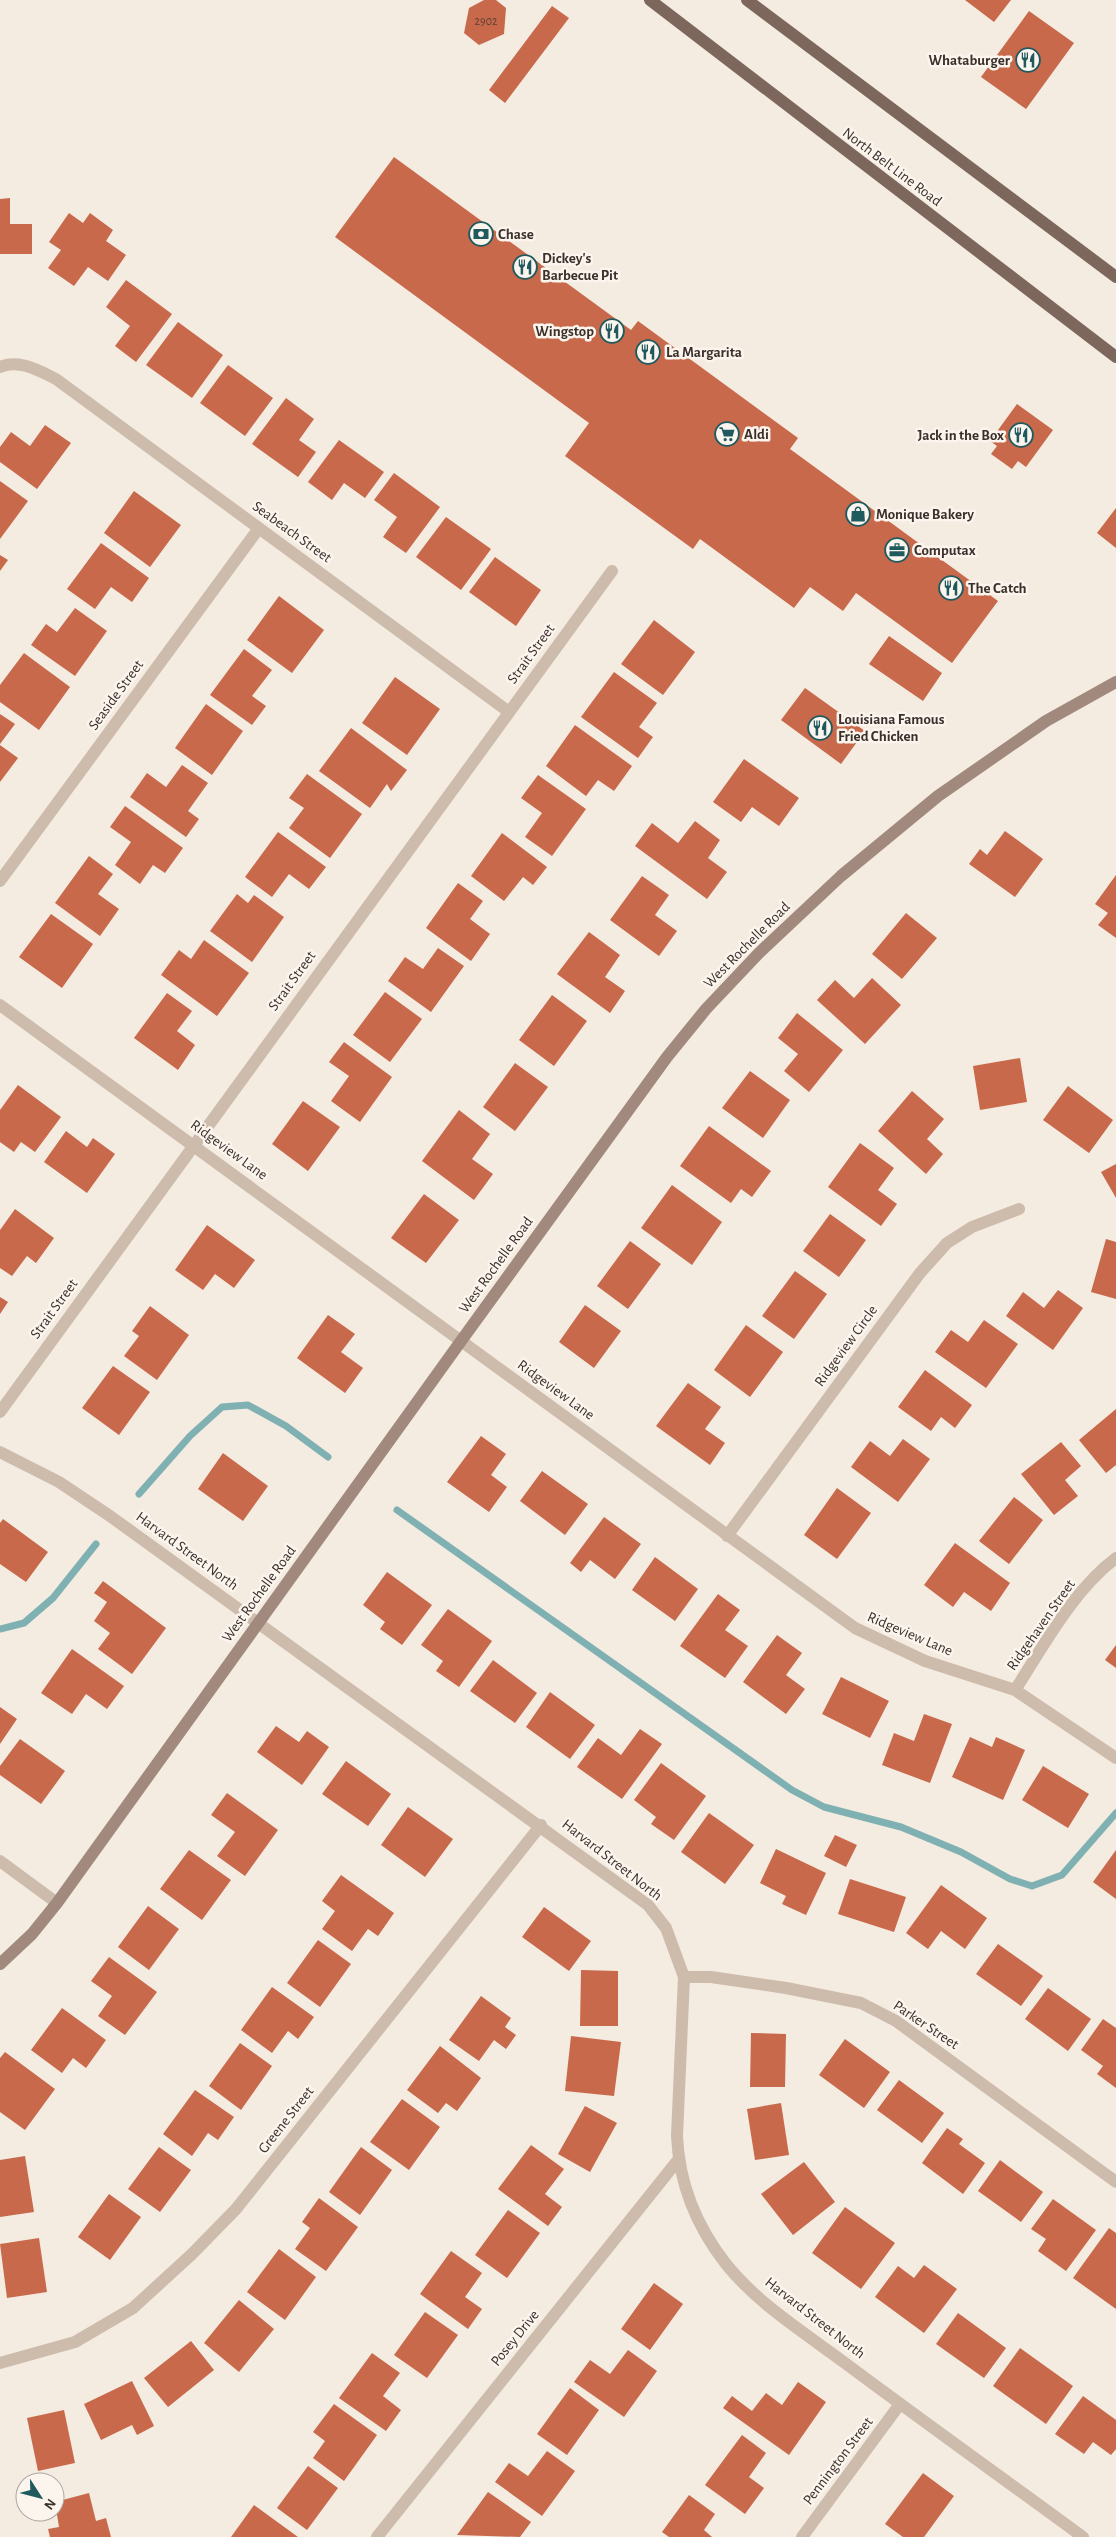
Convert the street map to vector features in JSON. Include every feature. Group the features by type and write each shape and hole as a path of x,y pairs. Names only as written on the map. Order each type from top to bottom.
{"main road":[{"name":"North Belt Line Road","path":"650,0 808,123 1116,357"},
{"path":"747,0 1116,277"}],"street":[{"name":"Seabeach Street","path":"0,367 9,363 33,367 56,379 509,712"},
{"name":"Seaside Street","path":"0,881 258,528"},
{"name":"Strait Street","path":"0,1412 612,570"},
{"name":"West Rochelle Road","path":"0,1964 32,1934 57,1903 461,1341 668,1057 706,1009 759,953 841,876 938,796 1046,721 1116,682"},
{"name":"Ridgeview Lane","path":"0,1005 194,1144 855,1628 924,1661 1015,1690 1116,1758"},
{"name":"Ridgeview Circle","path":"728,1536 920,1273 947,1243 972,1227 1019,1209"},
{"name":"Harvard Street North","path":"0,1452 59,1482 110,1516 648,1905 666,1928 684,1977 677,2136 678,2160 686,2190 698,2222 726,2264 762,2300 900,2404 1083,2537"},
{"name":"Ridgehaven Street","path":"1015,1690 1067,1611 1104,1566 1116,1558"},
{"name":"Greene Street","path":"0,2363 75,2342 133,2308 192,2254 236,2209 541,1826"},
{"path":"0,1862 57,1903"},
{"name":"Parker Street","path":"684,1977 711,1977 786,1988 861,2003 896,2021 1116,2182"},
{"name":"Posey Drive","path":"377,2537 678,2160"},
{"name":"Pennington Street","path":"802,2537 900,2404"}],"building":[{"path":"484,0 496,0 506,8 504,34 479,45 464,33 469,8"},
{"path":"965,0 1011,0 994,22"},
{"path":"552,6 569,18 505,103 489,90"},
{"name":"Whataburger","path":"1029,11 1074,43 1026,109 981,77"},
{"path":"394,157 631,330 638,321 798,438 790,449 998,601 952,663 856,593 843,611 810,587 794,608 700,539 693,549 565,456 589,423 335,237"},
{"path":"10,198 10,224 32,224 32,254 0,254 0,199"},
{"path":"69,213 83,223 90,213 113,230 106,241 126,255 108,281 88,267 74,286 48,268 61,250 49,242"},
{"path":"126,280 172,314 136,362 115,346 130,326 106,307"},
{"path":"178,322 223,355 192,398 146,365"},
{"path":"228,365 273,398 245,436 200,403"},
{"path":"286,398 314,419 299,440 316,452 298,477 252,444"},
{"name":"Jack in the Box","path":"1017,404 1053,430 1026,467 1018,461 1012,469 991,454 997,446 990,441"},
{"path":"45,425 71,443 37,489 0,462 0,447 11,432 30,446"},
{"path":"339,440 384,472 365,498 344,483 332,500 308,482"},
{"path":"394,473 440,507 406,553 383,537 397,517 374,500"},
{"path":"0,481 28,501 0,539"},
{"path":"134,491 181,525 150,567 104,533"},
{"path":"1116,508 1116,548 1097,533"},
{"path":"446,517 491,549 461,590 416,557"},
{"path":"101,543 149,578 132,602 111,587 95,609 67,589"},
{"path":"0,555 8,560 0,571"},
{"path":"495,557 541,590 516,626 469,592"},
{"path":"279,596 324,630 292,673 247,640"},
{"path":"75,608 107,631 75,676 31,645 46,624 57,632"},
{"path":"654,620 695,652 663,695 621,664"},
{"path":"889,636 942,673 923,701 869,664"},
{"path":"244,649 272,670 252,696 266,706 252,725 210,695"},
{"path":"24,653 70,687 39,730 0,702 0,685"},
{"path":"614,672 657,703 639,727 653,737 638,758 581,717"},
{"path":"395,677 440,709 407,755 362,723"},
{"path":"805,688 865,731 841,764 781,720"},
{"path":"206,704 243,731 212,775 175,748"},
{"path":"0,714 15,724 0,744"},
{"path":"575,725 632,766 614,791 598,780 586,796 546,766"},
{"path":"351,728 407,770 391,791 387,784 370,808 319,771"},
{"path":"0,745 18,758 0,782"},
{"path":"744,759 799,798 779,826 752,807 741,822 713,802"},
{"path":"182,765 208,783 188,811 199,819 186,837 130,797 147,773 166,787"},
{"path":"307,774 362,814 330,858 289,828 304,808 289,798"},
{"path":"538,775 586,809 552,856 525,837 542,813 521,798"},
{"path":"125,806 183,848 165,873 153,865 140,884 115,865 131,842 110,827"},
{"path":"695,821 720,840 708,858 727,872 707,899 635,846 652,823 678,843"},
{"path":"1005,831 1043,859 1015,897 969,864 980,849 987,855"},
{"path":"278,832 326,867 309,889 289,874 272,897 245,877"},
{"path":"502,833 547,867 533,885 523,877 504,901 471,876"},
{"path":"89,856 113,874 98,894 119,909 100,936 55,903"},
{"path":"1116,875 1116,938 1098,925 1108,913 1095,904"},
{"path":"642,876 669,895 655,915 677,931 659,956 610,920"},
{"path":"458,883 483,901 470,919 490,934 471,961 426,928"},
{"path":"237,894 248,903 254,895 284,917 252,962 210,931"},
{"path":"906,913 937,938 902,979 872,954"},
{"path":"51,914 93,944 62,988 19,957"},
{"path":"589,932 620,955 605,977 625,991 610,1013 557,974"},
{"path":"204,940 249,973 217,1016 161,975 179,950 191,959"},
{"path":"438,948 464,966 431,1012 388,981 405,957 423,969"},
{"path":"872,978 901,1005 865,1044 817,1000 835,980 854,998"},
{"path":"385,992 422,1019 390,1062 353,1035"},
{"path":"167,993 192,1011 177,1031 195,1045 178,1070 134,1038"},
{"path":"552,995 587,1021 554,1066 519,1040"},
{"path":"797,1013 843,1050 809,1092 784,1071 798,1054 778,1038"},
{"path":"344,1042 392,1077 360,1122 331,1101 349,1076 329,1062"},
{"path":"1020,1058 1027,1102 980,1110 973,1066"},
{"path":"515,1063 548,1087 515,1131 483,1107"},
{"path":"750,1071 790,1100 763,1138 722,1108"},
{"path":"18,1085 61,1117 35,1152 21,1142 14,1152 0,1142 0,1110"},
{"path":"1068,1086 1113,1120 1089,1153 1043,1120"},
{"path":"912,1091 944,1119 927,1139 943,1154 926,1174 878,1131"},
{"path":"303,1101 340,1127 308,1171 272,1144"},
{"path":"459,1110 490,1134 472,1159 493,1174 474,1200 422,1161"},
{"path":"709,1126 771,1171 752,1197 741,1189 731,1203 680,1166"},
{"path":"66,1131 87,1147 93,1138 115,1154 87,1193 44,1162"},
{"path":"860,1143 894,1168 878,1190 897,1204 881,1226 828,1187"},
{"path":"1116,1164 1116,1198 1101,1172"},
{"path":"672,1185 722,1222 692,1265 641,1228"},
{"path":"424,1194 459,1220 426,1263 391,1238"},
{"path":"15,1209 54,1238 36,1263 27,1256 12,1276 0,1268 0,1230"},
{"path":"830,1214 866,1240 839,1277 803,1251"},
{"path":"207,1225 255,1260 234,1288 215,1274 203,1290 175,1270"},
{"path":"1106,1239 1116,1242 1116,1299 1091,1292"},
{"path":"630,1241 661,1264 628,1309 597,1286"},
{"path":"795,1271 827,1294 794,1339 762,1316"},
{"path":"1058,1290 1083,1308 1053,1350 1006,1316 1023,1292 1044,1308"},
{"path":"0,1297 8,1302 0,1314"},
{"path":"585,1305 621,1331 594,1368 559,1342"},
{"path":"150,1306 189,1335 157,1380 124,1356 139,1336 132,1331"},
{"path":"328,1315 355,1334 341,1352 363,1368 345,1393 297,1358"},
{"path":"984,1320 1018,1344 986,1388 935,1352 951,1330 968,1342"},
{"path":"746,1325 783,1352 750,1397 714,1370"},
{"path":"113,1366 150,1392 119,1435 82,1408"},
{"path":"925,1370 972,1405 955,1428 941,1417 931,1431 898,1407"},
{"path":"688,1383 721,1407 705,1429 725,1443 710,1465 656,1426"},
{"path":"1116,1409 1116,1465 1106,1473 1079,1440"},
{"path":"481,1436 506,1454 491,1475 507,1487 489,1512 447,1482"},
{"path":"903,1439 930,1459 898,1502 851,1467 870,1441 890,1456"},
{"path":"1061,1442 1081,1466 1065,1480 1078,1496 1054,1515 1021,1474"},
{"path":"223,1453 268,1486 243,1521 198,1489"},
{"path":"542,1471 588,1504 565,1535 520,1501"},
{"path":"837,1488 871,1513 837,1559 804,1535"},
{"path":"1014,1497 1043,1520 1009,1564 979,1541"},
{"path":"604,1517 641,1544 615,1579 590,1560 581,1572 570,1563"},
{"path":"3,1519 48,1552 26,1582 0,1564 0,1523"},
{"path":"955,1543 1010,1583 991,1611 964,1592 953,1607 924,1585"},
{"path":"655,1557 698,1589 675,1621 632,1590"},
{"path":"387,1572 432,1605 402,1645 380,1629 385,1622 363,1605"},
{"path":"103,1581 166,1628 132,1674 98,1649 110,1633 94,1621 107,1602 94,1593"},
{"path":"718,1594 740,1610 725,1630 748,1646 725,1678 680,1646"},
{"path":"448,1609 492,1641 459,1687 436,1671 443,1661 421,1645"},
{"path":"777,1635 802,1653 786,1675 805,1689 786,1714 743,1682"},
{"path":"1116,1645 1116,1668 1105,1660"},
{"path":"72,1649 124,1686 107,1709 86,1694 72,1714 41,1693"},
{"path":"493,1660 537,1693 515,1723 470,1691"},
{"path":"841,1677 889,1701 870,1738 822,1714"},
{"path":"550,1692 595,1725 570,1759 526,1727"},
{"path":"0,1707 17,1719 0,1744"},
{"path":"924,1714 952,1724 930,1783 882,1765 894,1733 914,1741"},
{"path":"276,1726 299,1742 307,1731 329,1747 302,1785 257,1752"},
{"path":"640,1729 662,1744 622,1799 577,1767 598,1738 621,1755"},
{"path":"970,1737 992,1747 996,1737 1025,1750 1003,1800 952,1777"},
{"path":"20,1739 65,1771 41,1804 0,1775 0,1766"},
{"path":"346,1761 391,1794 368,1826 322,1794"},
{"path":"661,1763 706,1796 674,1840 651,1824 656,1817 634,1800"},
{"path":"1043,1766 1089,1794 1068,1828 1022,1800"},
{"path":"227,1793 278,1830 245,1876 217,1856 235,1832 211,1815"},
{"path":"408,1807 453,1839 425,1877 381,1845"},
{"path":"709,1813 754,1845 725,1884 681,1852"},
{"path":"835,1835 857,1845 846,1867 824,1856"},
{"path":"776,1849 826,1873 806,1915 782,1904 786,1896 760,1883"},
{"path":"189,1850 231,1880 202,1920 160,1889"},
{"path":"1116,1850 1116,1899 1093,1882"},
{"path":"341,1875 394,1913 378,1936 368,1929 352,1951 322,1929 335,1911 322,1901"},
{"path":"850,1879 906,1897 894,1932 838,1914"},
{"path":"941,1885 987,1918 965,1949 941,1931 928,1949 906,1933"},
{"path":"148,1906 179,1929 149,1970 118,1947"},
{"path":"544,1907 591,1941 569,1971 522,1937"},
{"path":"318,1940 351,1964 320,2007 287,1983"},
{"path":"998,1944 1043,1976 1021,2006 976,1974"},
{"path":"109,1957 157,1992 125,2035 98,2016 112,1996 91,1981"},
{"path":"581,1970 618,1971 618,2026 580,2026"},
{"path":"272,1987 314,2017 298,2039 288,2031 272,2053 241,2030"},
{"path":"1048,1988 1091,2019 1068,2051 1025,2019"},
{"path":"481,1996 511,2018 505,2027 516,2035 506,2049 494,2040 479,2061 449,2040"},
{"path":"62,2008 106,2040 86,2068 73,2058 62,2073 31,2050"},
{"path":"1103,2019 1116,2028 1116,2088 1097,2074 1103,2066 1081,2050"},
{"path":"751,2033 786,2034 785,2087 750,2087"},
{"path":"571,2036 621,2042 614,2096 565,2091"},
{"path":"845,2039 890,2072 864,2108 819,2075"},
{"path":"240,2043 272,2066 241,2110 209,2086"},
{"path":"440,2046 481,2078 457,2111 446,2103 438,2113 407,2090"},
{"path":"5,2052 55,2089 25,2130 0,2112 0,2058"},
{"path":"899,2080 944,2113 922,2143 877,2110"},
{"path":"195,2090 234,2117 218,2140 208,2133 192,2156 163,2134"},
{"path":"402,2099 440,2127 409,2170 370,2142"},
{"path":"781,2103 789,2155 755,2160 747,2109"},
{"path":"585,2106 617,2123 590,2172 558,2154"},
{"path":"947,2128 963,2139 959,2144 985,2163 963,2194 922,2163"},
{"path":"531,2145 564,2169 545,2194 562,2207 548,2226 498,2189"},
{"path":"159,2147 191,2170 160,2212 128,2189"},
{"path":"361,2147 392,2170 360,2215 329,2192"},
{"path":"25,2156 34,2212 0,2217 0,2160"},
{"path":"1000,2160 1043,2192 1021,2222 978,2191"},
{"path":"804,2162 835,2202 793,2235 761,2194"},
{"path":"109,2194 141,2217 110,2260 78,2237"},
{"path":"319,2198 358,2227 326,2271 295,2249 310,2228 302,2222"},
{"path":"1053,2199 1096,2230 1066,2271 1038,2251 1046,2239 1031,2229"},
{"path":"845,2207 895,2243 861,2289 812,2253"},
{"path":"508,2210 540,2233 507,2278 475,2255"},
{"path":"1109,2228 1116,2233 1116,2309 1073,2278"},
{"path":"39,2238 47,2292 7,2298 0,2244"},
{"path":"279,2249 316,2277 285,2320 247,2292"},
{"path":"451,2251 482,2273 465,2297 482,2309 468,2329 420,2294"},
{"path":"924,2265 957,2289 924,2333 875,2297 898,2266 914,2278"},
{"path":"654,2283 683,2304 650,2350 621,2329"},
{"path":"239,2300 274,2329 239,2372 204,2343"},
{"path":"425,2312 458,2335 427,2378 394,2355"},
{"path":"958,2313 1006,2348 984,2378 936,2344"},
{"path":"191,2341 214,2370 168,2407 144,2378"},
{"path":"1020,2348 1073,2386 1046,2424 993,2386"},
{"path":"628,2350 657,2371 624,2417 574,2382 590,2360 610,2374"},
{"path":"372,2353 400,2373 383,2396 401,2410 386,2431 339,2398"},
{"path":"132,2381 154,2426 137,2435 132,2425 101,2440 84,2404"},
{"path":"798,2382 826,2402 789,2455 723,2408 732,2396 752,2411 766,2393 782,2405"},
{"path":"570,2388 599,2410 567,2455 537,2434"},
{"path":"1083,2396 1116,2420 1116,2449 1111,2455 1093,2442 1084,2454 1055,2434"},
{"path":"334,2404 377,2435 344,2481 313,2458 325,2441 313,2432"},
{"path":"64,2410 75,2463 38,2471 27,2418"},
{"path":"742,2435 766,2453 749,2477 764,2488 745,2514 705,2485"},
{"path":"547,2451 575,2471 542,2516 495,2482 509,2463 528,2476"},
{"path":"308,2466 338,2488 307,2530 277,2508"},
{"path":"923,2473 954,2496 924,2537 903,2537 885,2524"},
{"path":"488,2492 531,2522 520,2537 457,2535"},
{"path":"89,2493 96,2521 106,2518 111,2537 50,2537 48,2529 59,2527 58,2522 65,2522 65,2499"},
{"path":"689,2495 715,2514 704,2530 712,2537 669,2537 662,2532"},
{"path":"254,2505 298,2537 231,2537"}],"waterway":[{"path":"139,1494 190,1436 222,1407 248,1405 286,1426 328,1457"},
{"path":"397,1510 792,1790 824,1807 901,1827 961,1852 1010,1879 1032,1886 1062,1875 1116,1813"},
{"path":"0,1629 24,1623 53,1598 96,1544"}],"place":[{"name":"Whataburger","path":"1028,60"},
{"name":"Chase","path":"481,234"},
{"name":"Dickey's Barbecue Pit","path":"525,267"},
{"name":"Wingstop","path":"612,331"},
{"name":"La Margarita","path":"648,352"},
{"name":"Aldi","path":"727,434"},
{"name":"Jack in the Box","path":"1021,435"},
{"name":"Monique Bakery","path":"858,514"},
{"name":"Computax","path":"897,550"},
{"name":"The Catch","path":"951,588"},
{"name":"Louisiana Famous Fried Chicken","path":"820,728"}]}
